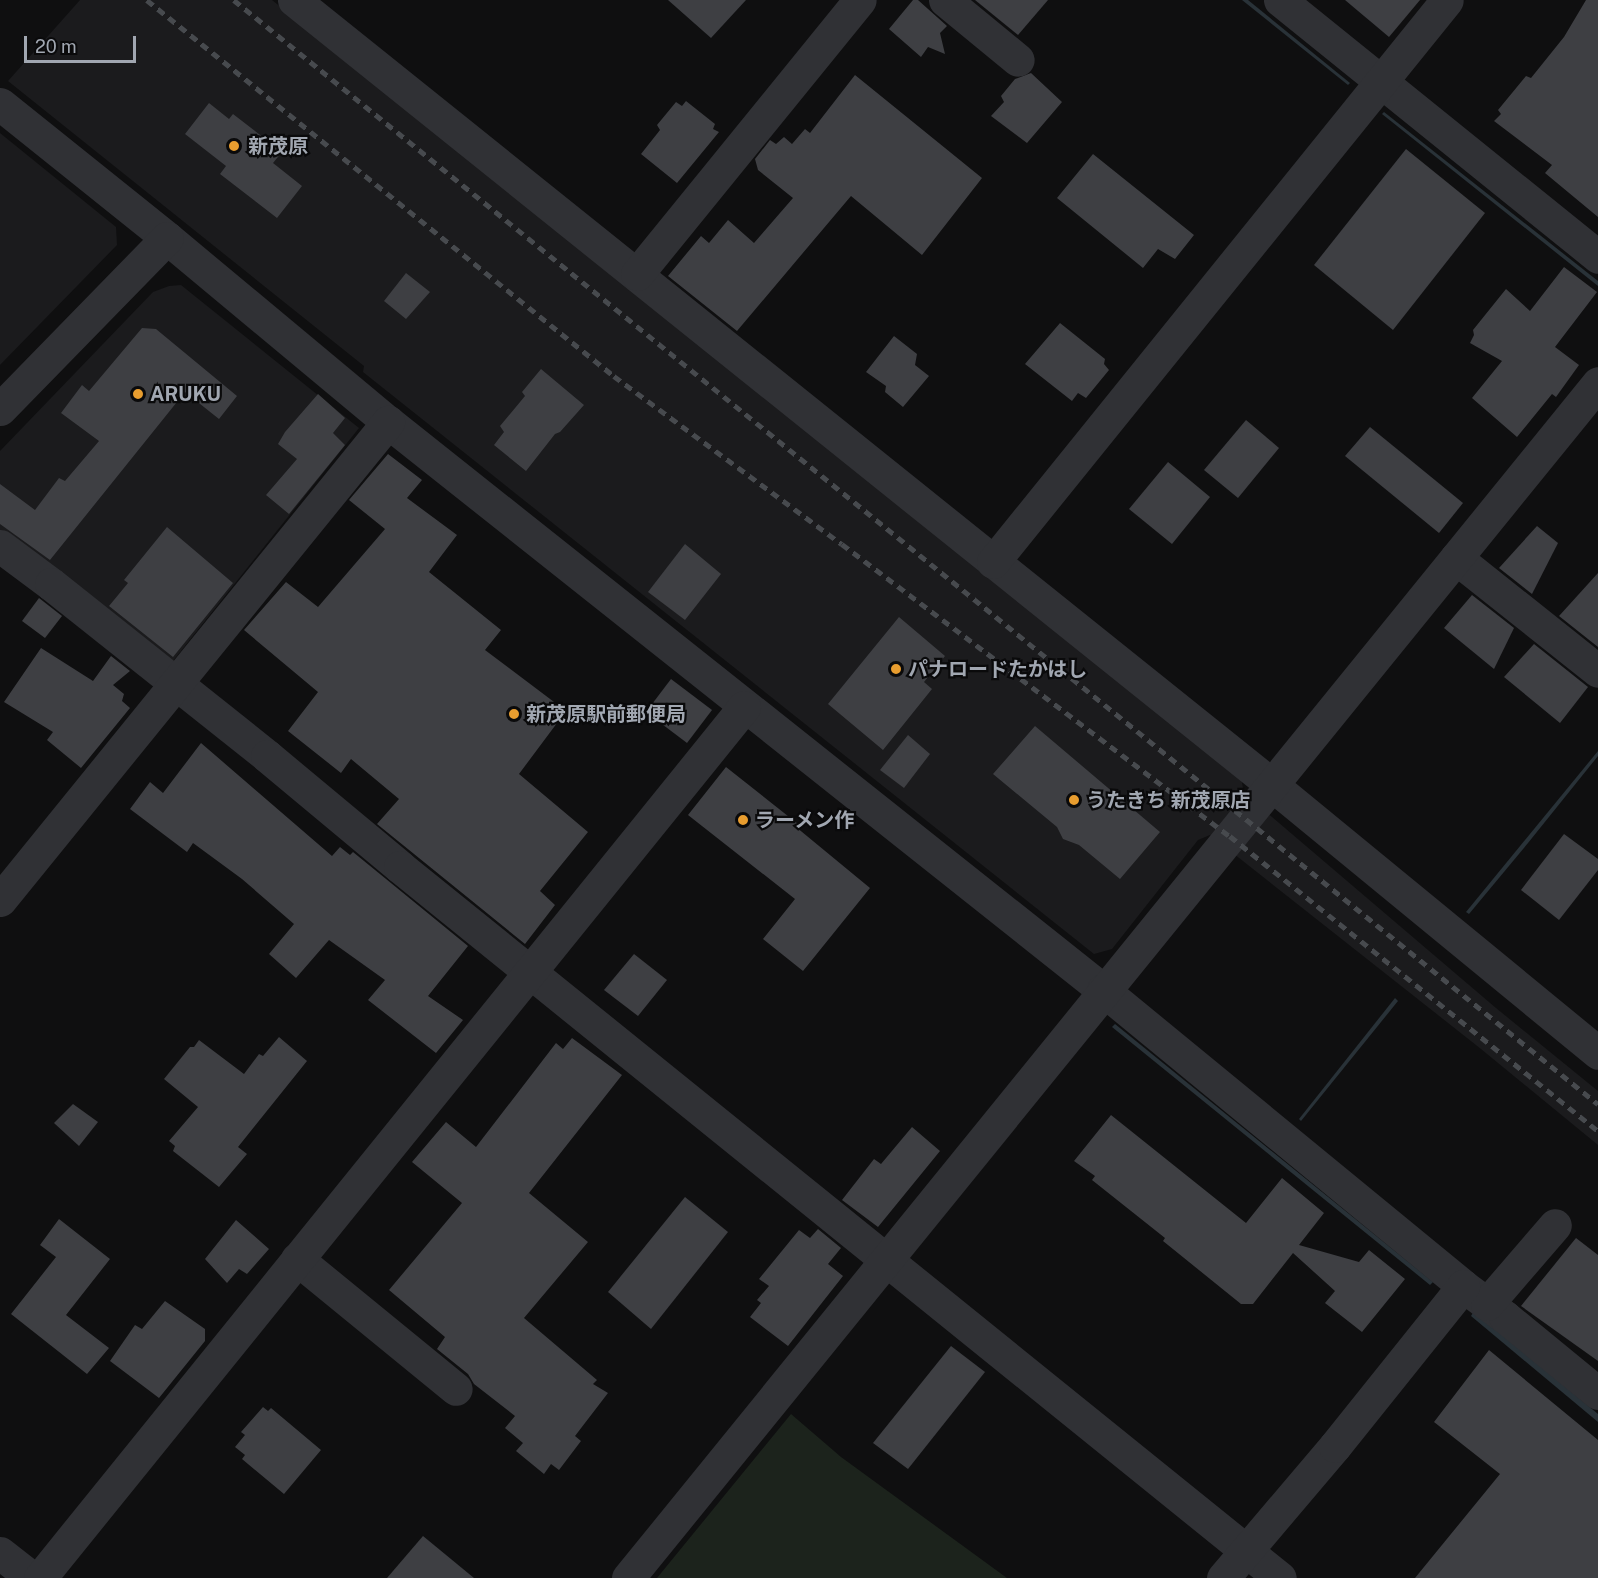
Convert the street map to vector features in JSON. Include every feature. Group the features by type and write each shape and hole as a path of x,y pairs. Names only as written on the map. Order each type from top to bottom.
{"street":[{"path":"294,0 1272,785 1598,1053"},
{"path":"637,274 860,0"},
{"path":"945,0 1018,60"},
{"path":"1280,0 1598,256"},
{"path":"993,562 1447,0"},
{"path":"0,105 167,238 388,422 1103,990 1598,1393"},
{"path":"0,410 167,238"},
{"path":"628,1578 1598,383"},
{"path":"0,900 388,422"},
{"path":"0,546 267,756 400,867 1280,1578"},
{"path":"1456,558 1598,671"},
{"path":"40,1578 744,707"},
{"path":"1223,1578 1475,1295 1555,1225"},
{"path":"297,1259 456,1389"},
{"path":"0,1553 32,1578"}],"shaded area":[{"path":"80,0 272,0 1241,778 1244,793 1496,1008 1598,1091 1598,1145 1481,1049 1210,835 1198,840 1112,949 1094,954 363,372 364,366 8,81"},
{"path":"1242,0 1248,0 1350,83 1348,85"},
{"path":"1384,112 1598,281 1598,286 1382,114"},
{"path":"0,133 116,227 117,245 0,365"},
{"path":"181,285 359,428 169,666 0,531 0,451 153,292 169,286"},
{"path":"1598,751 1598,756 1528,843 1469,914 1466,912"},
{"path":"1395,998 1398,1001 1301,1121 1299,1119"},
{"path":"1115,1024 1433,1282 1430,1285 1112,1027"},
{"path":"1474,1311 1598,1414 1598,1422 1471,1316"},
{"path":"791,1414 841,1457 1007,1578 657,1578"}],"building":[{"path":"668,0 746,0 711,38"},
{"path":"913,0 918,0 947,26 940,33 945,54 928,47 921,57 889,29"},
{"path":"975,0 1048,0 1018,35"},
{"path":"1345,0 1420,0 1389,37"},
{"path":"1586,0 1598,0 1598,217 1545,173 1552,165 1494,121 1501,114 1498,110 1526,76 1531,78 1564,37"},
{"path":"1031,73 1062,102 1027,143 991,116 1004,102 1001,96 1015,79"},
{"path":"855,75 982,178 922,255 851,196 737,331 668,276 701,236 709,243 728,220 754,243 793,198 758,170 755,159 770,140 776,144 784,137 792,144 805,129 810,133"},
{"path":"686,101 715,124 713,129 719,132 677,183 641,154 660,130 657,125 676,102 682,106"},
{"path":"209,103 229,119 233,114 282,152 273,163 302,186 277,218 220,174 226,166 185,134"},
{"path":"1406,149 1485,213 1393,330 1314,265"},
{"path":"1093,154 1194,235 1175,259 1158,249 1143,268 1057,198"},
{"path":"1564,267 1597,292 1555,347 1579,365 1556,397 1552,394 1517,437 1472,398 1502,361 1470,343 1474,335 1473,330 1506,289 1530,311"},
{"path":"406,273 430,292 406,319 384,301"},
{"path":"1060,323 1105,359 1104,364 1109,370 1086,398 1078,393 1072,401 1025,364"},
{"path":"142,328 156,329 237,396 219,419 185,392 50,560 0,524 0,484 35,510 59,478 65,481 99,441 61,413 82,385 89,391"},
{"path":"894,336 917,354 915,365 929,376 903,407 885,392 886,386 866,372"},
{"path":"541,369 584,405 560,432 555,434 526,471 494,445 504,432 500,426 525,396 522,392"},
{"path":"318,394 345,418 333,433 345,445 289,514 266,495 297,459 278,444 285,432"},
{"path":"1246,420 1279,448 1238,498 1204,470"},
{"path":"1370,427 1463,503 1439,533 1345,456"},
{"path":"388,454 422,480 407,498 457,535 429,572 501,630 485,650 566,711 519,774 588,832 540,891 555,905 525,944 377,824 399,799 351,759 341,773 288,731 318,692 244,630 286,582 318,607 385,529 349,500"},
{"path":"1168,462 1210,497 1172,544 1129,509"},
{"path":"1537,526 1558,543 1532,594 1499,568"},
{"path":"167,527 233,583 173,657 109,606 128,583 124,580"},
{"path":"685,544 721,574 685,620 648,592"},
{"path":"1598,573 1598,647 1559,616"},
{"path":"1472,595 1514,628 1494,669 1444,628"},
{"path":"39,598 62,616 45,638 22,621"},
{"name":"パナロードたかはし","path":"899,617 945,656 924,682 932,689 883,750 828,704"},
{"path":"1534,644 1588,687 1560,723 1504,677"},
{"path":"41,648 93,681 111,656 130,671 113,685 124,694 122,701 130,708 81,768 47,740 53,732 4,702"},
{"path":"671,679 712,710 687,743 646,712"},
{"name":"うたきち 新茂原店","path":"1035,726 1160,832 1120,879 1079,845 1063,839 1057,827 993,774"},
{"path":"908,735 930,754 904,788 880,770"},
{"path":"201,743 332,856 340,847 350,855 353,852 468,946 428,996 463,1020 436,1053 368,1000 385,980 329,940 296,978 269,954 294,924 242,879 193,843 187,852 130,809 150,782 163,793"},
{"path":"726,767 798,824 796,827 870,888 803,971 763,939 795,899 688,815"},
{"path":"1564,834 1598,859 1598,870 1559,920 1521,890"},
{"path":"634,954 667,980 638,1016 604,990"},
{"path":"279,1037 307,1061 238,1147 247,1154 219,1187 173,1151 175,1146 169,1141 198,1107 164,1079 190,1047 194,1047 199,1040 244,1074 259,1054 263,1056"},
{"path":"572,1038 622,1075 529,1193 588,1242 524,1318 597,1380 593,1384 608,1393 575,1436 581,1441 559,1470 551,1464 544,1474 516,1451 523,1443 505,1428 515,1416 474,1384 468,1374 437,1349 445,1337 389,1290 462,1203 412,1162 446,1122 476,1147 556,1043 563,1049"},
{"path":"73,1104 98,1122 79,1146 54,1123"},
{"path":"1111,1115 1246,1223 1282,1178 1324,1213 1299,1245 1359,1262 1369,1250 1405,1279 1362,1332 1325,1303 1335,1291 1293,1253 1253,1304 1241,1304 1163,1241 1165,1238 1092,1180 1095,1176 1074,1161"},
{"path":"912,1127 940,1151 878,1227 842,1200 874,1159 881,1164"},
{"path":"685,1197 728,1232 651,1329 608,1292"},
{"path":"59,1219 110,1259 66,1315 109,1348 87,1374 11,1314 56,1257 40,1245"},
{"path":"236,1220 269,1249 247,1274 239,1269 227,1283 205,1259"},
{"path":"818,1229 841,1248 828,1264 843,1276 788,1346 750,1317 761,1303 757,1300 769,1286 759,1279 799,1230 810,1238"},
{"path":"1576,1238 1598,1255 1598,1361 1521,1306"},
{"path":"165,1301 205,1329 205,1341 159,1398 110,1361 135,1325 142,1329"},
{"path":"951,1346 985,1372 908,1469 873,1443"},
{"path":"1489,1350 1598,1440 1598,1578 1415,1578 1500,1474 1434,1422"},
{"path":"263,1407 268,1411 271,1408 321,1450 284,1494 242,1459 245,1455 235,1447 245,1435 241,1432"},
{"path":"423,1536 474,1578 387,1578"}],"railway":[{"path":"147,0 614,376 842,544 1230,836 1598,1131"},
{"path":"234,0 1598,1104"}],"place":[{"name":"新茂原","path":"234,146"},
{"name":"ARUKU","path":"138,394"},
{"name":"パナロードたかはし","path":"896,669"},
{"name":"新茂原駅前郵便局","path":"514,714"},
{"name":"うたきち 新茂原店","path":"1074,800"},
{"name":"ラーメン作","path":"743,820"}]}
